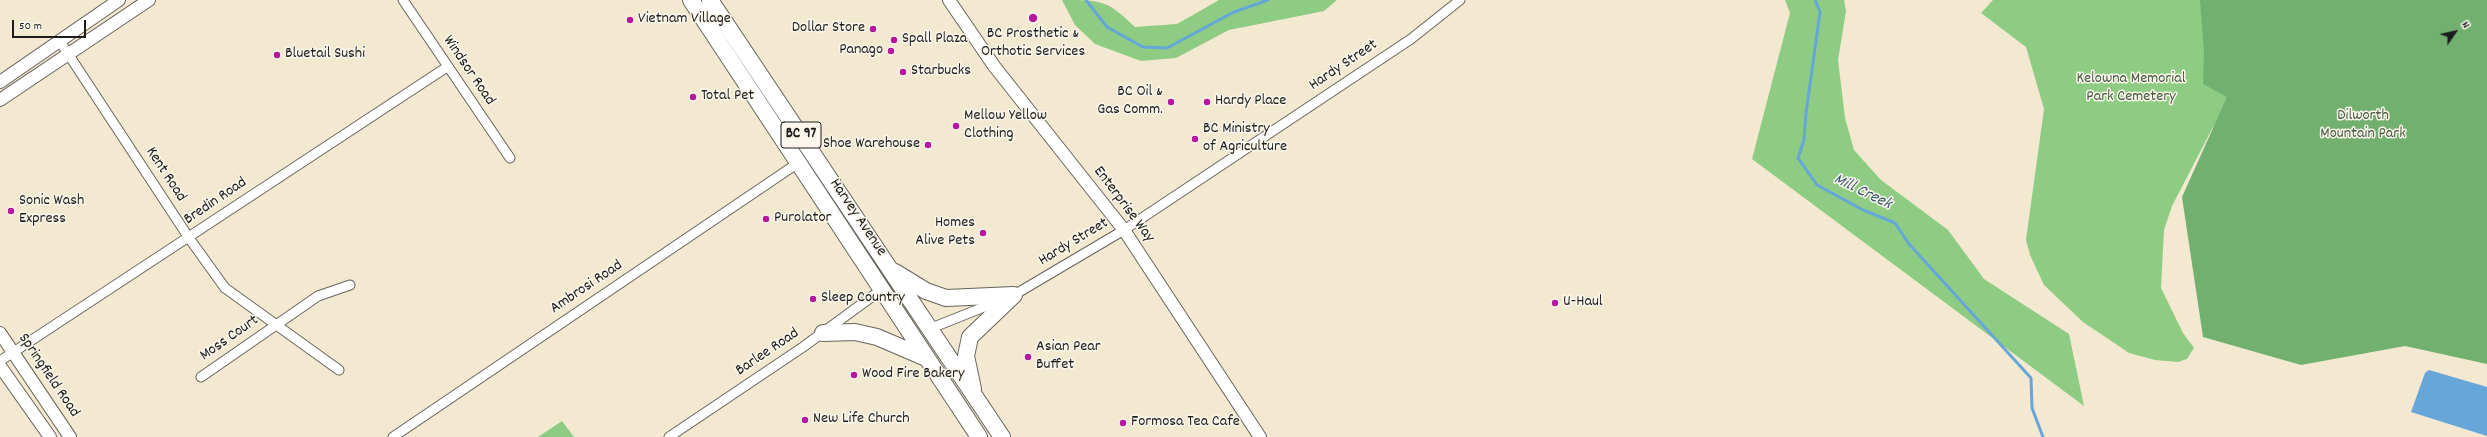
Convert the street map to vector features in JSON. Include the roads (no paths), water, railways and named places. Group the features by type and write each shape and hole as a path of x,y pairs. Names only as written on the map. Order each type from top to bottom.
{"highway":[{"name":"Harvey Avenue","path":"691,0 880,290 979,437"},
{"name":"Harvey Avenue","path":"710,0 1002,437"},
{"path":"798,163 812,167 833,183"},
{"path":"891,270 926,291 946,298 1014,295"},
{"path":"975,396 966,356 970,337 1014,295"},
{"path":"892,307 912,323 929,329"},
{"path":"823,333 855,332 877,337 926,358"}],"main road":[{"path":"0,82 119,0"},
{"path":"0,100 149,0"},
{"name":"Enterprise Way","path":"949,0 994,66 1124,230 1260,437"},
{"name":"Springfield Road","path":"0,333 70,437"},
{"name":"Springfield Road","path":"0,366 50,437"}],"street":[{"name":"Windsor Road","path":"403,0 510,158"},
{"name":"Hardy Street","path":"929,329 1014,295 1124,230 1411,39 1460,0"},
{"name":"Kent Road","path":"59,40 189,238 225,288 275,326 339,370"},
{"name":"Bredin Road","path":"0,361 447,67"},
{"name":"Ambrosi Road","path":"393,437 798,163"},
{"name":"Moss Court","path":"201,377 318,296 350,285"},
{"name":"Barlee Road","path":"669,437 823,333 880,290"}],"water":[{"path":"2429,370 2487,387 2487,436 2411,412 2425,373"}],"waterway":[{"name":"Mill Creek","path":"1086,0 1107,27 1143,47 1167,48 1234,12 1268,0"},
{"name":"Mill Creek","path":"1815,0 1820,12 1806,113 1804,140 1798,158 1817,185 1863,210 1895,223 1909,244 2031,378 2032,408 2043,437"}],"place":[{"name":"BC Prosthetic & Orthotic Services","path":"1033,18"},
{"name":"Vietnam Village","path":"630,20"},
{"name":"Dollar Store","path":"873,29"},
{"name":"Spall Plaza","path":"894,40"},
{"name":"Panago","path":"891,51"},
{"name":"Bluetail Sushi","path":"277,55"},
{"name":"Starbucks","path":"903,72"},
{"name":"Total Pet","path":"693,97"},
{"name":"BC Oil & Gas Comm.","path":"1171,102"},
{"name":"Hardy Place","path":"1207,102"},
{"name":"Mellow Yellow Clothing","path":"956,126"},
{"name":"BC Ministry of Agriculture","path":"1195,139"},
{"name":"Shoe Warehouse","path":"928,145"},
{"name":"Sonic Wash Express","path":"11,211"},
{"name":"Purolator","path":"766,219"},
{"name":"Homes Alive Pets","path":"983,233"},
{"name":"Sleep Country","path":"813,299"},
{"name":"U-Haul","path":"1555,303"},
{"name":"Asian Pear Buffet","path":"1028,357"},
{"name":"Wood Fire Bakery","path":"854,375"},
{"name":"New Life Church","path":"805,420"},
{"name":"Formosa Tea Cafe","path":"1123,423"}],"park label":[{"name":"Kelowna Memorial Park Cemetery","path":"2131,89"},
{"name":"Dilworth Mountain Park","path":"2363,126"}]}
